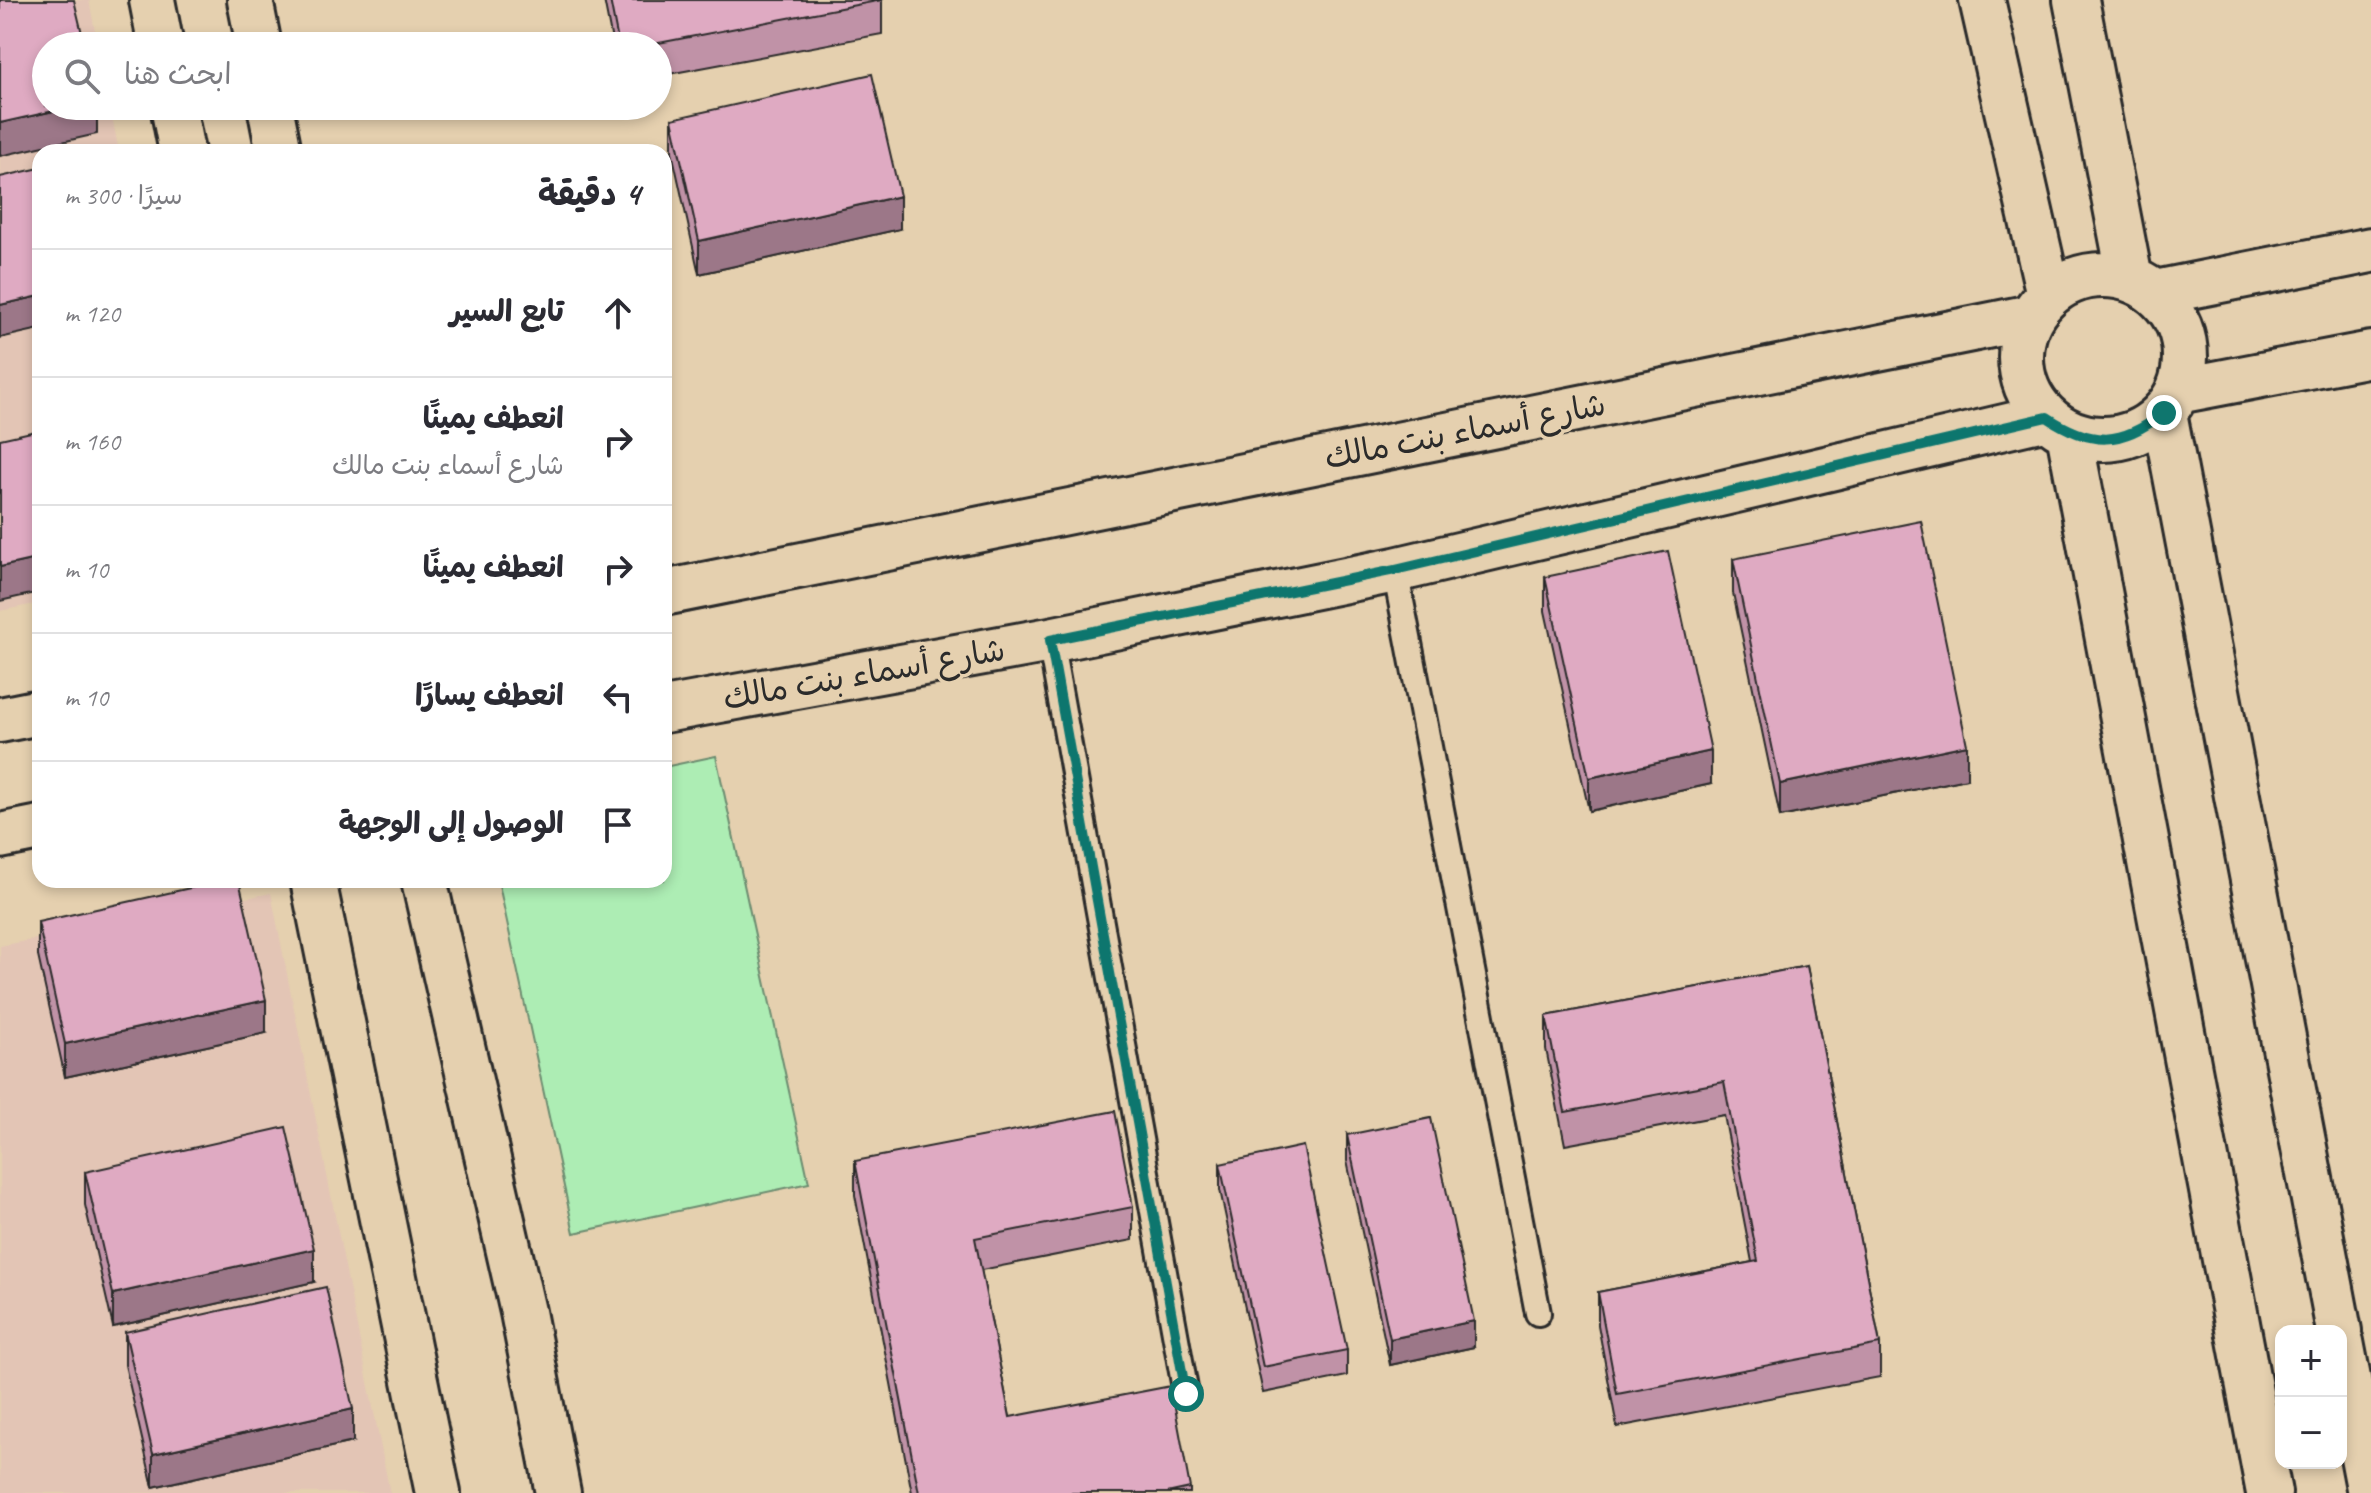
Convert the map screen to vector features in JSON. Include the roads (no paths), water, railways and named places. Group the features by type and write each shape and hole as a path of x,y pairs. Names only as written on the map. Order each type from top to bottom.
{"street":[{"path":"152,0 158,32"},
{"path":"250,0 256,32"},
{"path":"1982,0 2040,306"},
{"path":"2076,0 2143,286 2174,314 2184,341 2185,366 2171,402 2144,429 2119,437 2093,439 2058,424 2031,397 2022,373 2022,344 2040,306 2073,281 2101,275 2143,286 2371,250"},
{"path":"176,120 180,144"},
{"path":"273,120 277,144"},
{"name":"شارع أسماء بنت مالك","path":"672,591 2040,306"},
{"path":"2171,402 2371,354"},
{"path":"2171,402 2338,1325"},
{"path":"2058,424 2269,1493"},
{"name":"شارع أسماء بنت مالك","path":"672,709 1050,640 1395,570 2058,424"},
{"path":"0,720 32,714"},
{"path":"0,836 32,830"},
{"path":"315,888 438,1493"},
{"path":"426,888 523,1312 558,1493"},
{"path":"2347,1373 2370,1493"}],"lane":[{"path":"1395,570 1538,1313"},
{"path":"1050,640 1186,1394"}]}
